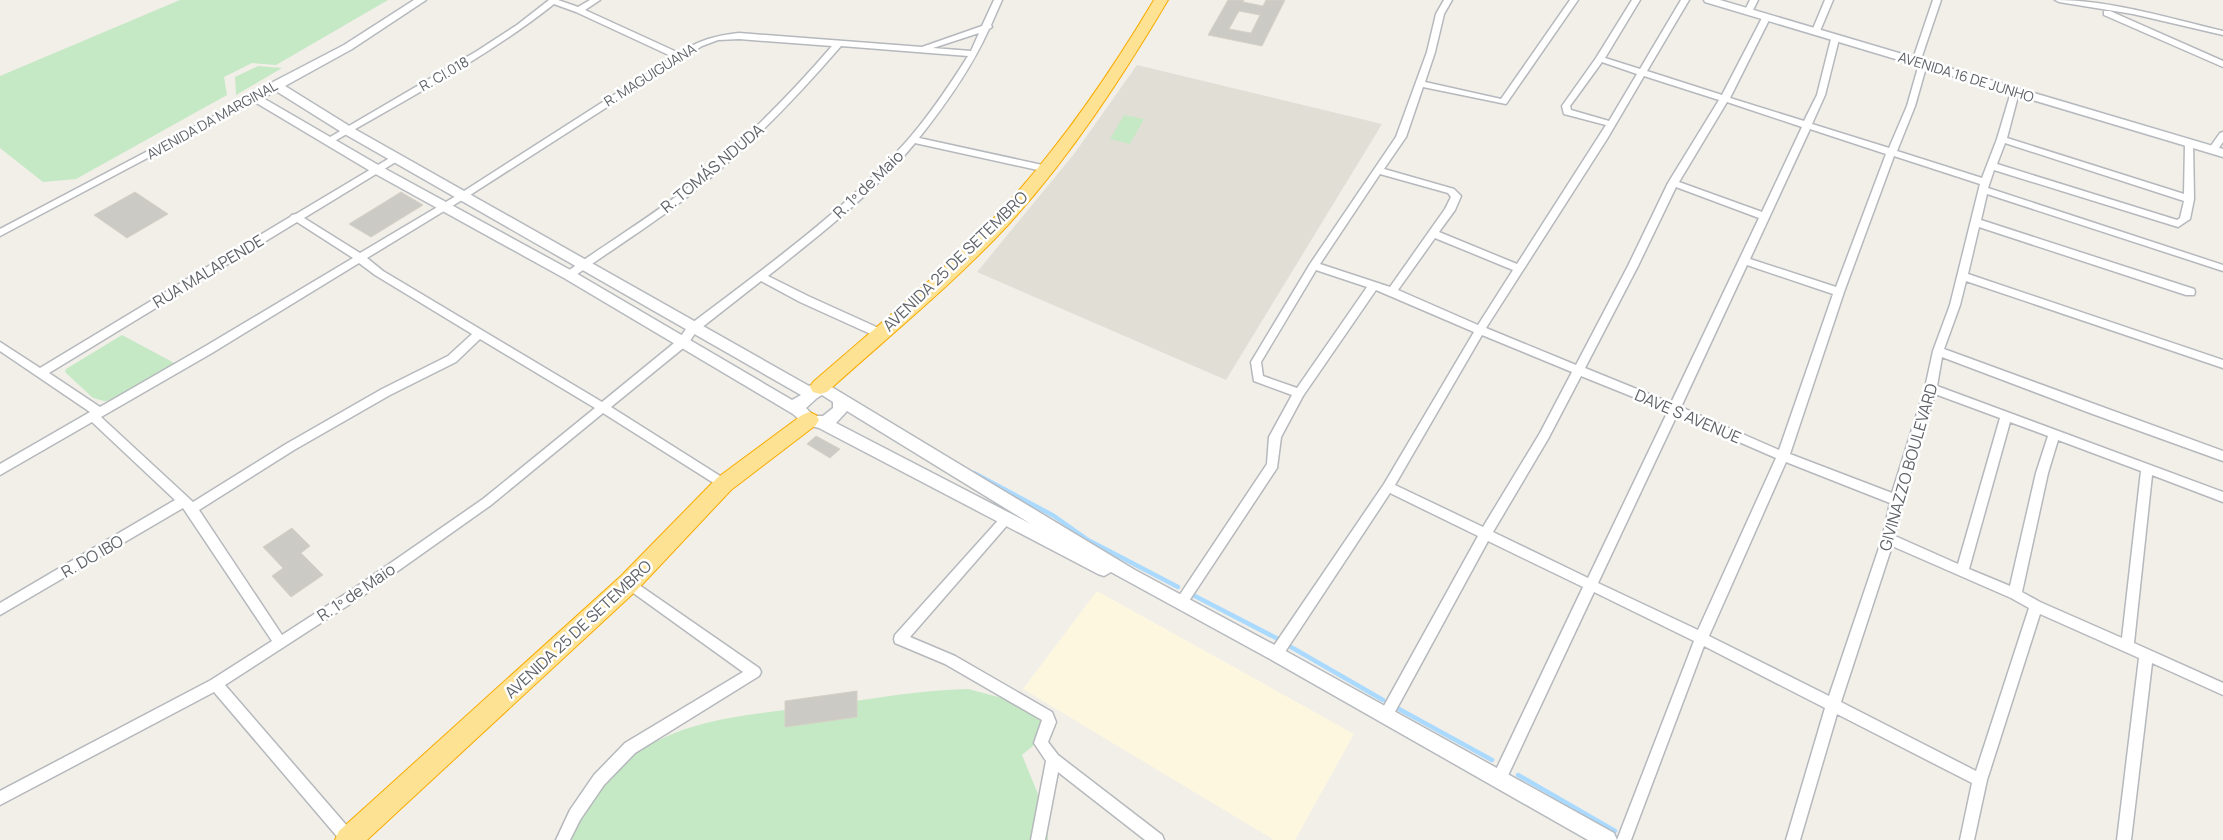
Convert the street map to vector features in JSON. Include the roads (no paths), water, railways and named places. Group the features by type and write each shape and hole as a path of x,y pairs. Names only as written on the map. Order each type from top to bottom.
{"highway":[{"name":"AVENIDA 25 DE SETEMBRO","path":"814,389 940,279 1000,222 1047,169 1086,118 1161,0"},
{"name":"AVENIDA 25 DE SETEMBRO","path":"349,840 629,583 724,484 815,421"}],"street":[{"name":"AVENIDA DA MARGINAL","path":"0,233 348,47 421,0"},
{"path":"554,0 678,56"},
{"name":"R. CI.018","path":"330,140 520,28 554,0"},
{"path":"579,10 596,0"},
{"name":"R. 1º de Maio","path":"0,798 216,684 360,591 487,502 683,342 692,329 827,224 880,175 914,140 974,54 988,27 998,0"},
{"path":"1299,393 1258,378 1256,362 1314,266 1400,137 1431,52 1440,14 1448,0"},
{"path":"1420,84 1503,102 1508,98 1534,55 1574,0"},
{"path":"1611,124 1567,112 1566,109 1600,59 1636,0"},
{"path":"1276,654 1388,487 1480,330 1611,124 1685,0"},
{"name":"AVENIDA 16 DE JUNHO","path":"1709,0 2218,152"},
{"path":"1748,12 1754,0"},
{"path":"1816,31 1829,0"},
{"path":"1624,840 1701,638 1782,456 1879,182 1911,106 1919,63 1937,0"},
{"path":"2059,0 2133,12 2223,33"},
{"path":"2087,5 2223,64"},
{"path":"1386,717 1486,534 1544,436 1673,183 1725,98 1766,18"},
{"path":"922,49 988,27"},
{"name":"R. MAGUIGUANA","path":"0,470 360,259 464,195 699,44 717,38 739,36 974,54"},
{"path":"1499,779 1745,261 1821,95 1835,39"},
{"name":"R. TOMÁS NDUDA","path":"569,275 670,206 737,150 794,96 840,43"},
{"path":"1600,59 1893,152 1984,186 2221,268"},
{"path":"275,85 347,130 464,195 692,329 814,389 840,399 973,482 1130,575 1276,654 1607,840"},
{"name":"GIVINAZZO BOULEVARD","path":"1793,840 1833,704 1888,539 1896,500 1931,388 1938,351 1955,306 1984,186 2002,140 2016,92"},
{"path":"254,98 330,140 376,169 569,275 803,412 815,421 961,494 1098,568 1130,575"},
{"path":"2218,152 2223,135"},
{"path":"914,140 1047,169"},
{"path":"2002,140 2189,199"},
{"path":"1992,166 2178,224 2185,219 2189,199 2190,144"},
{"name":"RUA MALAPENDE","path":"40,373 295,217 396,158"},
{"path":"1379,171 1455,194 1456,196 1450,210 1434,234 1392,291"},
{"path":"1673,183 1765,217"},
{"path":"295,217 379,273 602,407 724,484"},
{"path":"1975,222 2190,292"},
{"path":"1434,234 1518,268"},
{"path":"1745,261 1839,292"},
{"name":"DAVE S AVENUE","path":"1314,266 1392,291 1480,330 1674,409 1782,456 1896,500"},
{"path":"760,276 804,299 879,333"},
{"path":"1962,276 2223,364"},
{"path":"1181,603 1273,465 1275,437 1299,393 1374,285"},
{"name":"R. DO IBO","path":"0,610 386,392 452,359 479,334"},
{"path":"0,346 96,414 188,505 280,643"},
{"path":"1938,351 2223,456"},
{"path":"1931,388 2223,497"},
{"path":"790,406 802,404 808,399 814,389"},
{"path":"815,421 834,418 841,409 840,399"},
{"path":"1962,572 2006,417"},
{"path":"2015,594 2042,473 2054,434"},
{"path":"2126,647 2147,470"},
{"path":"961,494 973,482"},
{"path":"1388,487 1701,638 1980,780"},
{"path":"1006,519 900,639 950,660 1048,716 1049,722 1041,743 1053,760 1157,840"},
{"path":"1888,539 2015,594 2036,606 2223,689"},
{"path":"563,840 575,815 598,780 630,748 754,672 629,583"},
{"path":"1967,840 1980,780 2036,606"},
{"path":"2124,840 2146,656"},
{"path":"216,684 349,840"},
{"path":"1038,840 1053,760"}],"waterway":[{"path":"974,473 1054,516 1088,540 1178,587"},
{"path":"1191,594 1280,640"},
{"path":"1291,647 1383,700"},
{"path":"1399,709 1492,760"},
{"path":"1518,775 1615,831"}]}
